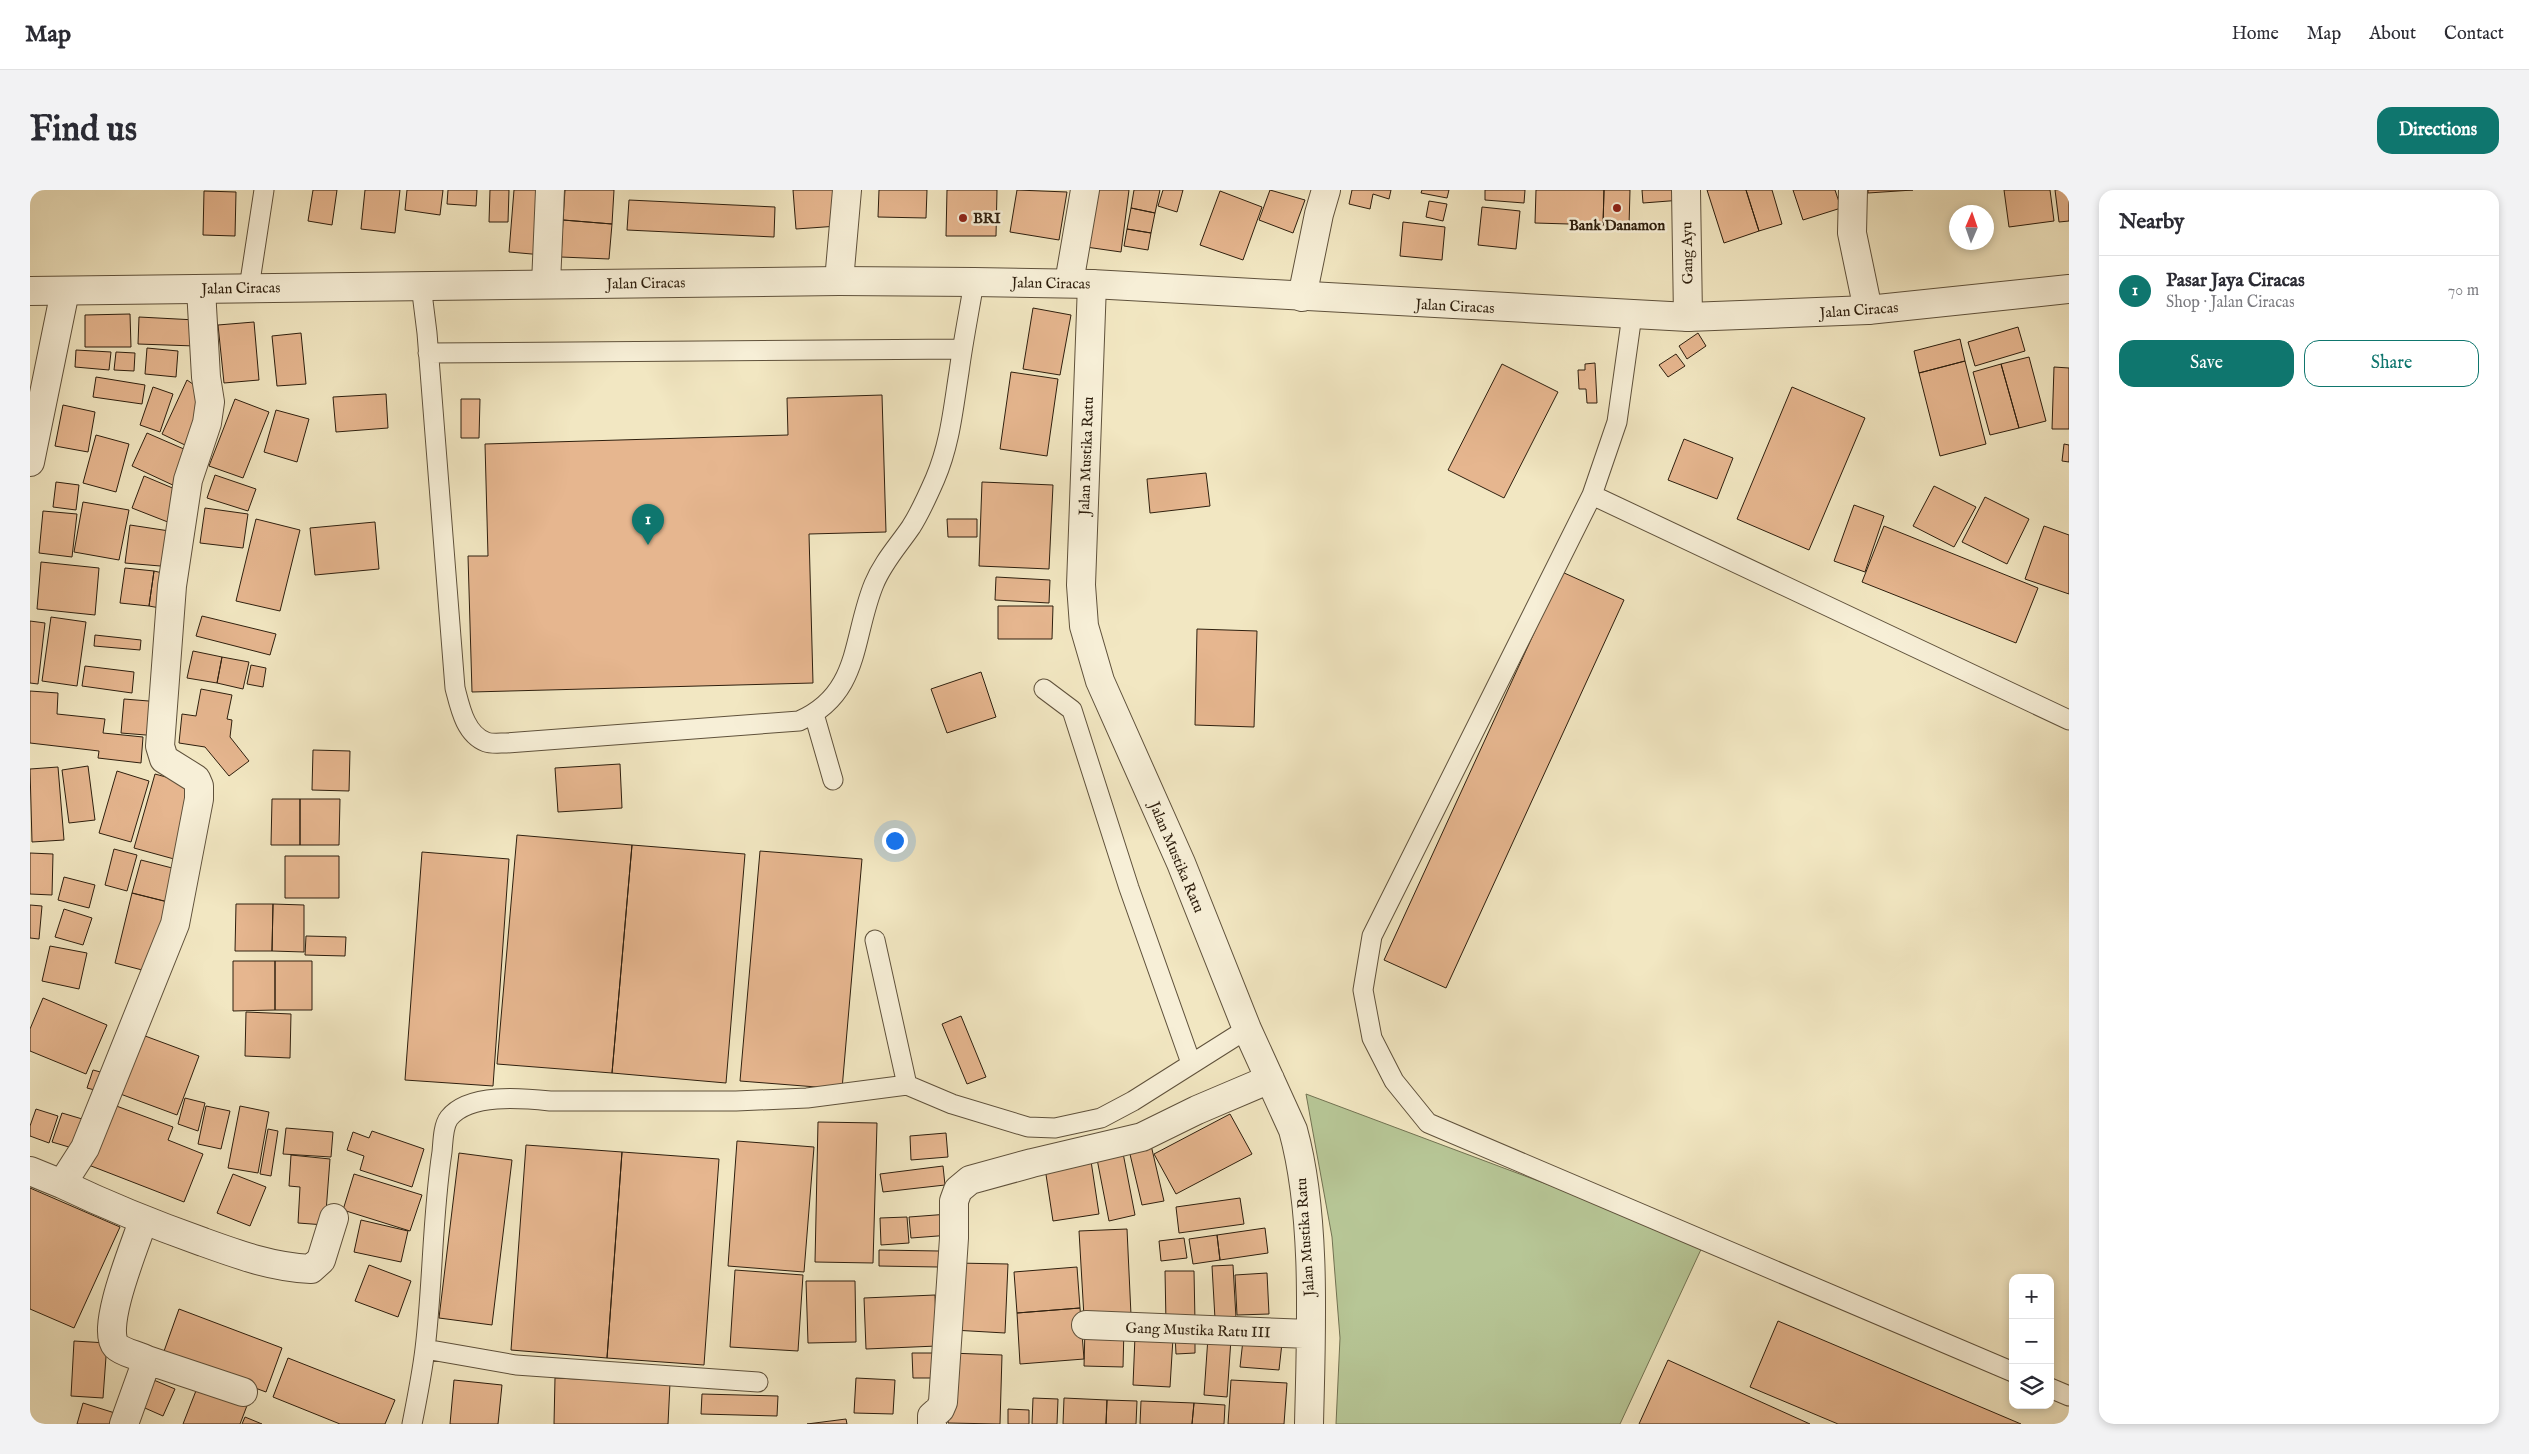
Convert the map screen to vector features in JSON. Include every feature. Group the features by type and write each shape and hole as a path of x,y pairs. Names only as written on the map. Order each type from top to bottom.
{"street":[{"path":"546,284 550,190"},
{"path":"839,281 847,190"},
{"name":"Jalan Mustika Ratu","path":"1084,190 1081,284 1081,585 1084,626 1100,681 1181,863 1247,1029 1270,1079 1297,1147 1308,1240 1309,1424"},
{"path":"1302,298 1318,214 1326,190"},
{"name":"Gang Ayu","path":"1686,190 1688,317"},
{"path":"1853,190 1852,233 1868,310"},
{"name":"Jalan Ciracas","path":"30,291 839,281 974,282 1081,284 1302,298 1688,317 1868,310 2069,289"},
{"path":"62,1184 85,1148 175,924 199,799 199,786 196,779 164,760 160,746 172,586 188,480 207,424 210,402 206,377 201,289"},
{"path":"30,462 65,292"},
{"path":"932,1424 932,1416 940,1409 943,1402 954,1238 954,1201 958,1190 970,1180 1142,1137 1197,1110 1270,1079"},
{"path":"30,1172 62,1184 143,1221 257,1262 286,1268 311,1269 321,1260 334,1218"},
{"path":"143,1221 116,1299 113,1340 120,1348 147,1360 243,1392"},
{"name":"Gang Mustika Ratu III","path":"1086,1325 1310,1334"},
{"path":"124,1424 147,1360"}],"lane":[{"path":"249,288 264,190"},
{"path":"421,285 455,688 462,716 472,732 486,742 506,743 799,721 814,714 842,685 852,665 867,601 877,576 912,525 934,480 948,443 974,282"},
{"path":"1632,315 1617,422 1592,495 1372,936 1363,990 1372,1038 1394,1081 1428,1123 2009,1370"},
{"path":"428,353 962,348"},
{"path":"1592,495 2069,720"},
{"path":"1044,690 1072,710 1129,888 1190,1063"},
{"path":"814,714 833,780"},
{"path":"875,940 907,1085"},
{"path":"412,1424 425,1349 437,1180 446,1125 450,1117 468,1105 483,1100 528,1098 550,1101 726,1101 807,1098 907,1085 952,1104 1028,1127 1054,1128 1101,1118 1133,1101 1190,1063 1247,1029"},
{"path":"425,1349 516,1365 758,1382"},
{"path":"2054,1390 2069,1396"}],"green space":[{"path":"1306,1094 1704,1243 1620,1424 1336,1424 1340,1338 1332,1237"}],"building":[{"path":"313,190 337,190 332,225 308,221"},
{"path":"365,190 400,190 395,233 361,229"},
{"path":"407,190 443,190 440,215 405,210"},
{"path":"448,190 477,190 476,206 447,204"},
{"path":"490,190 509,190 508,222 489,222"},
{"path":"514,190 548,190 543,255 509,252"},
{"path":"565,190 614,190 612,224 563,220"},
{"path":"793,190 836,190 838,226 796,229"},
{"path":"879,190 927,190 926,218 878,217"},
{"path":"947,190 997,190 996,236 946,236"},
{"path":"1017,190 1067,192 1059,240 1010,232"},
{"path":"1094,190 1129,190 1121,252 1086,247"},
{"path":"1134,190 1160,190 1155,213 1131,208"},
{"path":"1163,190 1183,190 1177,212 1158,206"},
{"path":"1270,190 1305,200 1293,233 1259,220"},
{"path":"1352,190 1391,190 1389,199 1373,194 1370,209 1349,204"},
{"path":"1422,190 1449,190 1447,198 1421,193"},
{"path":"1485,190 1525,190 1524,203 1485,200"},
{"path":"1536,190 1604,190 1603,225 1535,223"},
{"name":"Bank Danamon","path":"1604,190 1630,190 1629,226 1603,225"},
{"path":"1642,190 1681,190 1682,200 1643,203"},
{"path":"1707,190 1746,190 1759,231 1724,243"},
{"path":"1746,190 1772,190 1782,224 1759,231"},
{"path":"1793,190 1835,190 1841,208 1803,220"},
{"path":"1868,190 1913,190 1868,193"},
{"path":"2004,190 2050,190 2054,221 2009,227"},
{"path":"2055,190 2069,190 2069,221 2059,222"},
{"path":"204,191 236,192 235,236 203,235"},
{"path":"1220,191 1262,207 1243,260 1200,245"},
{"path":"629,200 775,207 774,237 627,230"},
{"path":"1429,201 1447,204 1443,221 1426,217"},
{"path":"1482,207 1520,211 1516,249 1478,245"},
{"path":"1131,208 1155,213 1151,233 1127,229"},
{"path":"563,220 612,224 609,259 561,257"},
{"path":"1403,222 1445,227 1442,260 1400,256"},
{"path":"1127,229 1151,233 1148,250 1124,246"},
{"path":"1033,308 1071,315 1060,375 1023,369"},
{"path":"130,314 131,347 85,347 85,315"},
{"path":"139,317 196,320 195,346 138,344"},
{"path":"254,322 259,380 224,383 218,325"},
{"path":"2018,327 2025,351 1975,366 1968,342"},
{"path":"301,333 306,384 277,386 272,336"},
{"path":"1698,333 1706,346 1687,359 1679,346"},
{"path":"1960,339 1965,361 1919,373 1914,351"},
{"path":"147,348 178,351 176,377 145,374"},
{"path":"76,350 111,352 109,370 75,367"},
{"path":"116,352 135,353 134,371 114,370"},
{"path":"1676,354 1685,366 1668,377 1659,365"},
{"path":"2029,357 2046,421 2019,428 2001,364"},
{"path":"1965,361 1986,444 1940,456 1919,373"},
{"path":"1595,363 1597,403 1587,403 1586,389 1579,389 1578,370 1585,370 1585,364"},
{"path":"1502,364 1558,392 1504,498 1448,470"},
{"path":"2001,364 2019,428 1990,435 1973,372"},
{"path":"2054,367 2069,368 2069,429 2052,429"},
{"path":"1011,372 1058,379 1047,456 1000,449"},
{"path":"96,377 145,385 142,404 93,397"},
{"path":"187,380 206,393 185,445 162,434"},
{"path":"153,387 173,394 160,432 140,425"},
{"path":"1792,387 1865,418 1809,550 1737,519"},
{"path":"386,394 388,428 336,432 333,397"},
{"path":"882,395 886,532 809,534 813,683 472,692 468,556 488,556 485,444 788,435 787,398"},
{"path":"235,399 269,412 243,478 209,466"},
{"path":"461,399 480,399 479,438 461,438"},
{"path":"63,405 95,412 88,452 55,446"},
{"path":"276,410 309,419 297,462 264,452"},
{"path":"147,433 193,453 177,487 132,466"},
{"path":"96,435 129,444 116,492 83,483"},
{"path":"1684,439 1733,458 1717,499 1668,480"},
{"path":"2064,444 2069,445 2069,462 2062,461"},
{"path":"1206,473 1210,506 1150,513 1147,479"},
{"path":"215,475 256,489 248,511 207,498"},
{"path":"144,476 182,492 178,526 132,508"},
{"path":"56,482 79,485 76,510 53,507"},
{"path":"982,482 1053,485 1049,569 979,566"},
{"path":"1934,486 1976,507 1954,547 1913,526"},
{"path":"1985,497 2029,519 2007,564 1962,542"},
{"path":"83,502 129,510 119,560 74,552"},
{"path":"1854,505 1884,516 1865,572 1834,561"},
{"path":"205,508 248,514 243,548 200,543"},
{"path":"43,511 77,514 72,557 39,553"},
{"path":"256,519 300,530 280,611 236,601"},
{"path":"947,519 977,519 977,537 948,537"},
{"path":"375,522 379,569 315,575 310,528"},
{"path":"130,525 176,532 172,567 125,563"},
{"path":"1884,526 2038,588 2016,643 1862,582"},
{"path":"2044,526 2069,535 2069,594 2025,579"},
{"path":"41,562 99,568 95,615 37,609"},
{"path":"125,568 154,571 149,606 120,603"},
{"path":"154,571 171,575 165,609 149,606"},
{"path":"1562,572 1624,600 1446,988 1384,960"},
{"path":"996,577 1050,580 1049,603 995,600"},
{"path":"998,606 1053,606 1052,639 998,639"},
{"path":"202,616 276,634 270,655 196,636"},
{"path":"51,617 86,622 77,686 42,681"},
{"path":"30,621 45,623 38,684 30,683"},
{"path":"1197,629 1257,631 1254,727 1195,725"},
{"path":"95,635 141,640 140,650 94,646"},
{"path":"193,651 222,657 217,683 187,678"},
{"path":"222,657 249,662 243,689 217,683"},
{"path":"251,665 266,668 263,687 247,684"},
{"path":"85,666 134,672 132,693 82,686"},
{"path":"981,672 996,717 947,733 931,689"},
{"path":"201,689 232,695 227,719 232,720 230,737 249,761 229,776 205,747 179,743 182,714 196,716"},
{"path":"30,691 58,693 57,714 105,719 103,733 143,737 141,763 98,758 99,751 30,743"},
{"path":"124,699 161,702 158,736 121,733"},
{"path":"313,750 350,751 349,791 312,790"},
{"path":"620,764 622,808 558,812 555,768"},
{"path":"88,766 95,820 69,823 62,770"},
{"path":"58,767 64,840 32,842 30,769"},
{"path":"117,771 149,781 131,842 99,833"},
{"path":"155,774 195,785 174,859 134,848"},
{"path":"272,799 300,799 300,845 271,845"},
{"path":"300,799 340,799 339,845 300,845"},
{"path":"517,835 632,845 612,1073 497,1064"},
{"path":"632,845 745,854 726,1083 612,1073"},
{"path":"114,849 137,855 127,891 105,885"},
{"path":"760,851 862,859 842,1089 740,1081"},
{"path":"422,852 509,859 493,1086 405,1080"},
{"path":"30,853 53,854 52,895 30,894"},
{"path":"285,856 339,856 339,898 285,898"},
{"path":"141,860 176,869 168,902 132,893"},
{"path":"64,877 95,885 89,908 58,900"},
{"path":"132,893 168,902 150,972 115,963"},
{"path":"236,904 273,904 272,951 235,951"},
{"path":"273,904 304,905 304,952 272,951"},
{"path":"30,905 42,906 39,939 30,938"},
{"path":"64,909 92,918 83,945 55,937"},
{"path":"306,936 346,937 345,956 305,955"},
{"path":"50,946 87,953 79,989 42,981"},
{"path":"233,961 275,961 275,1010 233,1011"},
{"path":"275,961 312,961 312,1010 275,1010"},
{"path":"43,998 107,1025 86,1074 30,1051 30,1029"},
{"path":"246,1012 291,1014 290,1058 245,1056"},
{"path":"961,1016 986,1077 967,1084 942,1024"},
{"path":"137,1033 199,1056 177,1115 115,1092"},
{"path":"93,1070 112,1075 106,1093 87,1088"},
{"path":"185,1098 205,1103 198,1131 178,1124"},
{"path":"111,1104 173,1127 168,1140 203,1154 184,1202 86,1164"},
{"path":"206,1106 230,1111 221,1149 198,1144"},
{"path":"240,1106 269,1112 258,1173 228,1168"},
{"path":"36,1109 58,1116 49,1143 30,1136 30,1126"},
{"path":"62,1113 89,1121 79,1150 52,1142"},
{"path":"1230,1114 1252,1154 1176,1194 1154,1154"},
{"path":"818,1122 877,1123 873,1263 815,1262"},
{"path":"286,1128 333,1132 331,1157 283,1154"},
{"path":"268,1129 278,1131 271,1176 260,1174"},
{"path":"372,1131 424,1149 412,1187 360,1170 364,1156 347,1150 353,1132 369,1138"},
{"path":"946,1133 948,1157 911,1160 910,1136"},
{"path":"737,1141 814,1147 804,1272 728,1266"},
{"path":"526,1145 622,1152 607,1358 511,1350"},
{"path":"1151,1145 1164,1201 1142,1205 1129,1150"},
{"path":"622,1152 719,1159 704,1365 607,1358"},
{"path":"459,1153 512,1160 492,1325 439,1318"},
{"path":"1123,1153 1135,1215 1109,1221 1097,1159"},
{"path":"291,1155 330,1159 325,1225 298,1223 300,1187 289,1186"},
{"path":"1091,1161 1099,1214 1053,1221 1045,1168"},
{"path":"943,1166 945,1185 883,1192 880,1174"},
{"path":"233,1174 266,1187 250,1226 217,1213"},
{"path":"354,1174 422,1195 410,1231 343,1210"},
{"path":"30,1188 120,1227 74,1328 30,1309"},
{"path":"1240,1198 1244,1224 1179,1233 1176,1207"},
{"path":"949,1214 951,1235 911,1238 909,1217"},
{"path":"907,1217 909,1243 881,1245 880,1218"},
{"path":"361,1220 408,1231 401,1262 354,1252"},
{"path":"1265,1228 1268,1253 1220,1260 1217,1235"},
{"path":"1127,1229 1131,1315 1084,1317 1079,1231"},
{"path":"1217,1235 1220,1260 1193,1264 1189,1239"},
{"path":"1184,1238 1187,1258 1161,1261 1159,1241"},
{"path":"879,1250 939,1251 938,1267 879,1266"},
{"path":"956,1263 1008,1264 1005,1333 953,1330"},
{"path":"369,1265 411,1281 398,1317 355,1301"},
{"path":"1233,1265 1236,1318 1215,1319 1212,1266"},
{"path":"1077,1267 1080,1308 1017,1313 1014,1272"},
{"path":"735,1270 803,1275 798,1351 730,1347"},
{"path":"1165,1271 1194,1271 1195,1322 1166,1323"},
{"path":"1267,1273 1269,1314 1237,1315 1235,1275"},
{"path":"806,1281 855,1281 856,1342 808,1343"},
{"path":"935,1295 937,1346 866,1349 864,1298"},
{"path":"1080,1308 1084,1359 1020,1364 1017,1313"},
{"path":"179,1309 282,1348 266,1392 163,1354"},
{"path":"1778,1321 2021,1424 1838,1424 1750,1387"},
{"path":"1085,1328 1124,1328 1123,1367 1084,1366"},
{"path":"1175,1334 1195,1334 1195,1353 1176,1354"},
{"path":"1135,1336 1173,1338 1170,1387 1133,1385"},
{"path":"1208,1337 1231,1339 1227,1397 1204,1395"},
{"path":"1243,1340 1282,1343 1279,1370 1240,1367"},
{"path":"74,1341 107,1343 103,1398 71,1396"},
{"path":"912,1353 937,1353 938,1378 913,1378"},
{"path":"950,1353 1002,1355 1000,1424 948,1423"},
{"path":"288,1358 395,1400 385,1424 340,1424 273,1397"},
{"path":"1668,1360 1810,1424 1639,1424"},
{"path":"149,1378 175,1389 163,1416 138,1405"},
{"path":"555,1378 670,1383 668,1424 554,1424"},
{"path":"856,1378 895,1380 893,1414 854,1413"},
{"path":"454,1380 502,1385 498,1424 450,1424"},
{"path":"1231,1380 1287,1383 1284,1424 1228,1424"},
{"path":"199,1383 248,1403 240,1424 183,1424"},
{"path":"702,1394 778,1396 777,1416 701,1414"},
{"path":"1033,1398 1058,1399 1057,1424 1032,1424"},
{"path":"1064,1398 1107,1400 1106,1424 1063,1424"},
{"path":"1107,1400 1137,1401 1136,1424 1106,1424"},
{"path":"1141,1401 1194,1403 1192,1424 1140,1424"},
{"path":"83,1403 118,1414 116,1424 77,1424"},
{"path":"1194,1403 1225,1405 1224,1424 1192,1424"},
{"path":"1008,1409 1029,1410 1029,1424 1008,1424"},
{"path":"245,1417 262,1424 242,1424"},
{"path":"846,1419 847,1424 807,1424"}],"place":[{"name":"Bank Danamon","path":"1617,208"},
{"name":"BRI","path":"963,218"},
{"name":"Pasar Jaya Ciracas","path":"648,545"}]}
